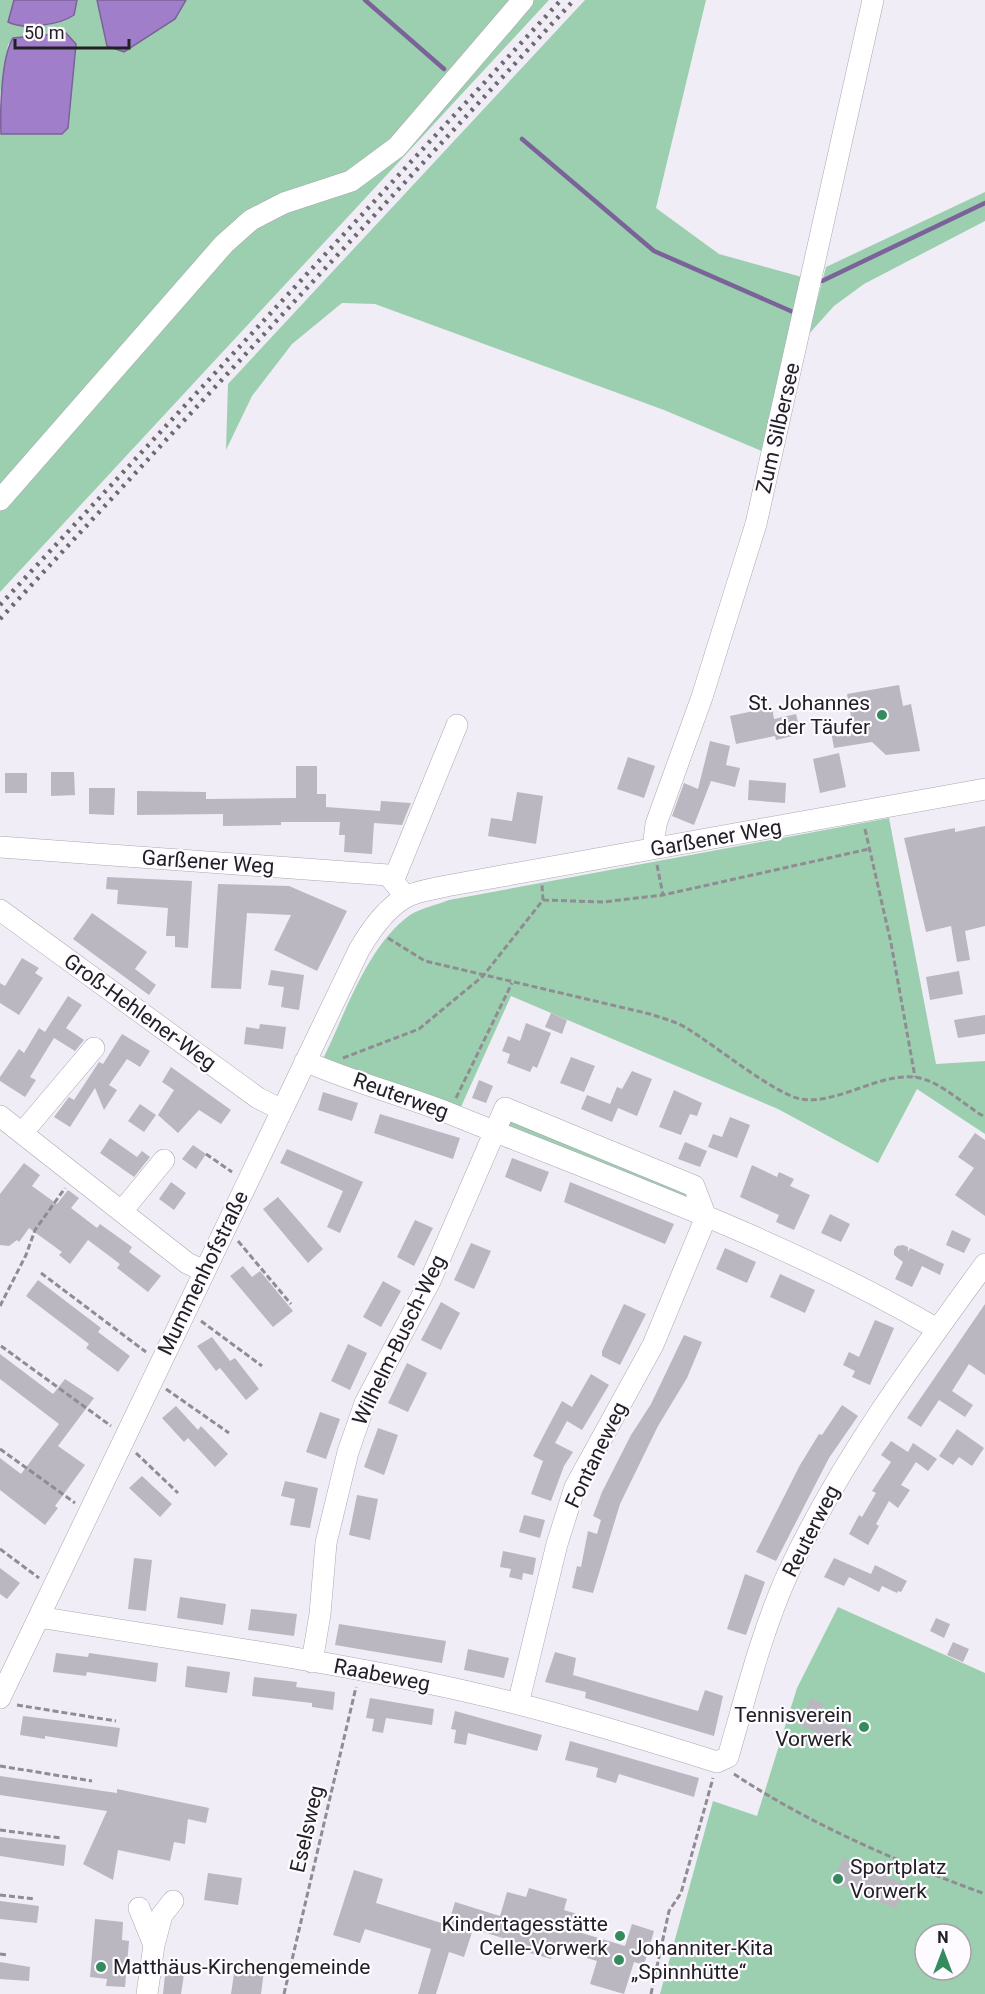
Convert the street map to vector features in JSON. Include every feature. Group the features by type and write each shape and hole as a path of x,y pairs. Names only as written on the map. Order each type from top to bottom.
{"street":[{"path":"0,500 224,244 251,220 284,203 351,181 375,165 396,147 523,0"},
{"name":"Zum Silbersee","path":"653,848 656,824 702,697 756,524 873,0"},
{"path":"406,897 394,879 458,725"},
{"name":"Garßener Weg","path":"446,886 985,789"},
{"name":"Garßener Weg","path":"0,847 388,875 394,879"},
{"name":"Mummenhofstraße","path":"6,1701 39,1617 282,1110 312,1064 370,932 406,897 446,886"},
{"name":"Groß-Hehlener-Weg","path":"0,910 258,1098 282,1110"},
{"path":"23,1132 94,1048"},
{"name":"Reuterweg","path":"312,1064 449,1114 706,1217 884,1298 937,1329 838,1480 789,1571 769,1619 728,1756 717,1762"},
{"path":"0,1116 76,1173 188,1263 204,1271"},
{"name":"Wilhelm-Busch-Weg","path":"312,1662 320,1614 326,1543 348,1452 364,1403 430,1281 495,1133"},
{"path":"122,1210 164,1160"},
{"name":"Fontaneweg","path":"518,1704 557,1544 575,1487 653,1345 706,1217"},
{"path":"937,1329 985,1264"},
{"name":"Raabeweg","path":"39,1617 360,1670 518,1704 618,1731 717,1762"},
{"path":"147,1994 154,1945 162,1915 173,1901"},
{"path":"138,1908 154,1945"}],"path":[{"path":"861,812 891,943 915,1077"},
{"path":"653,848 663,895"},
{"path":"543,900 603,902 663,895 869,849"},
{"path":"312,1064 419,1029 483,976 543,900 542,870"},
{"path":"370,932 389,939 425,961 650,1014 686,1027 779,1089 801,1099 832,1096 892,1078 915,1077 937,1086 985,1117"},
{"path":"449,1114 512,982"},
{"path":"206,1154 248,1180"},
{"path":"0,1306 26,1255 34,1230 76,1173"},
{"path":"225,1226 291,1304"},
{"path":"41,1273 229,1432"},
{"path":"185,1310 262,1366"},
{"path":"1,1346 124,1438 178,1493"},
{"path":"0,1449 89,1513"},
{"path":"0,1550 53,1588"},
{"name":"Eselsweg","path":"284,1994 360,1670"},
{"path":"6,1701 116,1721"},
{"path":"651,1994 669,1911 681,1893 717,1762 806,1818 940,1877 985,1894"},
{"path":"0,1766 92,1780"},
{"path":"0,1830 61,1838"},
{"path":"0,1895 34,1899"},
{"path":"0,1954 7,1955"}],"green space":[{"path":"0,0 14,0 8,21 74,15 77,0 97,0 107,46 175,19 186,0 549,0 0,592 0,133 66,33 13,38 8,45 0,95"},
{"path":"585,0 706,0 656,208 719,254 802,277 764,452 664,410 375,304 342,303 292,344 252,396 226,450 228,384"},
{"path":"985,192 985,221 864,284 834,306 808,335 826,267"},
{"path":"889,818 936,1064 985,1061 985,1134 917,1089 878,1163 778,1109 511,996 460,1109 323,1059 349,1001 370,962 395,928 419,910 449,900"},
{"path":"510,1117 693,1191 688,1203 505,1129"},
{"name":"Sportplatz Vorwerk","path":"838,1607 985,1673 985,1994 660,1994 713,1801 757,1816 797,1688"}],"shaded area":[{"path":"14,0 77,0 74,15 68,18 41,25 23,26 8,22"},
{"path":"97,0 186,0 175,19 124,52 107,46"},
{"path":"66,33 76,44 68,128 62,134 1,134 4,71 13,38"}],"building":[{"name":"St. Johannes der Täufer","path":"899,685 903,706 911,704 920,751 886,755 872,742 834,748 830,726 852,722 847,694"},
{"path":"772,707 774,719 796,714 801,734 776,740 775,736 736,744 730,716"},
{"path":"710,741 730,746 726,765 740,768 735,787 711,781 694,825 672,816 684,783 698,789"},
{"path":"839,753 846,787 820,793 813,759"},
{"path":"628,757 655,766 644,798 617,789"},
{"path":"296,766 317,766 317,794 326,794 326,807 380,811 381,801 411,803 402,825 374,823 372,854 344,852 345,835 339,835 340,822 281,822 281,825 223,826 223,814 137,815 137,791 206,792 206,799 296,798"},
{"path":"51,772 74,772 75,795 51,796"},
{"path":"5,773 27,773 27,793 5,793"},
{"path":"749,780 786,783 785,803 748,800"},
{"path":"89,788 115,788 114,815 89,814"},
{"path":"517,792 543,796 536,844 488,836 491,818 512,821"},
{"path":"985,826 985,926 965,931 970,960 957,962 951,926 926,932 904,838 955,828 955,832"},
{"path":"107,877 192,881 188,948 175,947 175,936 166,936 168,908 117,904 118,890 106,889"},
{"path":"218,884 289,886 347,911 317,971 274,950 291,915 247,913 241,989 211,988"},
{"path":"92,913 147,952 135,969 156,985 149,995 73,939"},
{"path":"22,958 39,968 35,973 43,978 19,1015 0,1003 0,983 5,986"},
{"path":"271,970 304,975 299,1010 281,1007 284,987 268,985"},
{"path":"959,971 963,994 930,1000 926,977"},
{"path":"68,996 82,1005 66,1028 84,1040 75,1051 54,1038 30,1077 36,1080 25,1097 0,1081 0,1077 19,1049 24,1053 39,1028 45,1032"},
{"path":"551,1013 567,1020 562,1034 545,1027"},
{"path":"985,1015 985,1034 958,1038 954,1020"},
{"path":"526,1023 551,1033 537,1068 533,1066 530,1072 507,1063 510,1054 502,1051 508,1036 520,1041"},
{"path":"260,1024 286,1027 283,1049 244,1044 246,1027 259,1029"},
{"path":"122,1034 150,1051 140,1067 127,1059 109,1085 117,1090 104,1110 95,1088 70,1127 54,1117 69,1097 74,1100 99,1062 103,1064"},
{"path":"571,1057 595,1066 584,1092 560,1083"},
{"path":"171,1067 231,1110 221,1124 199,1110 178,1133 158,1115 174,1090 162,1082"},
{"path":"632,1071 652,1079 637,1116 618,1108 612,1122 581,1109 587,1095 610,1104 617,1087 622,1089"},
{"path":"479,1080 493,1086 486,1103 472,1098"},
{"path":"674,1090 702,1103 697,1116 690,1114 681,1135 659,1127"},
{"path":"323,1092 358,1103 352,1121 318,1110"},
{"path":"140,1104 156,1115 144,1132 128,1121"},
{"path":"380,1114 460,1138 453,1159 374,1133"},
{"path":"730,1117 750,1125 737,1158 708,1147 713,1134 722,1137"},
{"path":"975,1133 985,1140 985,1216 955,1195 974,1168 958,1157"},
{"path":"110,1138 137,1157 142,1151 150,1157 134,1177 100,1153"},
{"path":"685,1142 707,1151 700,1167 678,1159"},
{"path":"193,1145 206,1154 196,1169 182,1159"},
{"path":"287,1149 363,1182 340,1233 327,1227 343,1191 280,1163"},
{"path":"512,1158 549,1172 541,1192 505,1177"},
{"path":"24,1163 40,1175 32,1186 57,1204 68,1190 79,1198 71,1208 97,1228 100,1224 132,1247 129,1252 161,1276 148,1292 117,1268 120,1264 88,1240 70,1264 59,1255 62,1252 29,1228 19,1242 17,1240 9,1246 0,1245 0,1194"},
{"path":"752,1165 777,1177 779,1172 794,1179 790,1186 810,1195 794,1230 776,1222 779,1215 740,1197"},
{"path":"171,1182 186,1193 174,1210 159,1199"},
{"path":"570,1182 674,1224 665,1244 564,1202"},
{"path":"278,1197 323,1249 308,1263 263,1209"},
{"path":"830,1214 850,1224 841,1242 821,1233"},
{"path":"415,1220 433,1228 414,1266 397,1257"},
{"path":"952,1230 971,1239 964,1253 946,1245"},
{"path":"471,1243 491,1251 474,1289 454,1280"},
{"path":"897,1246 908,1247 908,1252 910,1248 944,1264 940,1275 922,1266 912,1287 895,1279 903,1262 894,1255 894,1250"},
{"path":"725,1248 756,1262 747,1283 716,1269"},
{"path":"243,1266 252,1277 260,1271 293,1311 273,1327 230,1276"},
{"path":"780,1274 815,1290 805,1313 770,1297"},
{"path":"38,1280 101,1328 98,1332 130,1356 118,1372 86,1348 89,1344 26,1296"},
{"path":"383,1281 401,1291 381,1327 363,1317"},
{"path":"441,1302 460,1313 441,1350 421,1340"},
{"path":"624,1304 646,1314 620,1365 602,1356 602,1351"},
{"path":"985,1304 985,1375 969,1364 952,1391 973,1405 965,1417 939,1400 921,1427 907,1418"},
{"path":"875,1320 894,1328 870,1385 852,1377 855,1371 843,1365 849,1352 859,1357"},
{"path":"684,1335 702,1342 687,1378 658,1426 620,1504 593,1593 572,1588 577,1566 581,1567 588,1531 597,1534 601,1520 593,1516 602,1492 631,1435 651,1404"},
{"path":"212,1337 230,1361 235,1358 259,1389 246,1400 220,1368 216,1371 197,1346"},
{"path":"348,1344 367,1353 350,1390 331,1381"},
{"path":"0,1354 53,1394 65,1379 94,1398 58,1446 85,1465 55,1506 58,1508 45,1525 0,1490 0,1458 21,1474 59,1424 0,1379"},
{"path":"407,1363 427,1373 408,1412 388,1403"},
{"path":"591,1374 609,1385 582,1430 567,1421 555,1443 573,1452 564,1466 551,1501 531,1494 543,1461 533,1456 562,1401 572,1407"},
{"path":"842,1405 858,1416 829,1458 776,1561 756,1552 800,1465 819,1434 822,1435"},
{"path":"176,1406 198,1430 201,1426 228,1454 215,1467 188,1438 184,1442 162,1418"},
{"path":"320,1412 340,1419 326,1459 306,1452"},
{"path":"378,1428 398,1435 384,1475 364,1467"},
{"path":"957,1429 984,1448 972,1466 959,1457 953,1465 939,1456"},
{"path":"891,1441 908,1452 913,1443 937,1459 928,1471 916,1462 901,1485 910,1490 898,1508 889,1501 876,1524 879,1526 868,1545 849,1534 859,1515 862,1517 876,1493 872,1491 891,1462 881,1455"},
{"path":"142,1476 172,1504 160,1517 129,1488"},
{"path":"285,1481 318,1488 310,1528 290,1525 295,1499 281,1496"},
{"path":"357,1495 378,1499 370,1540 349,1535"},
{"path":"524,1515 545,1520 540,1538 519,1532"},
{"path":"503,1551 536,1558 533,1575 523,1573 522,1580 509,1577 511,1569 500,1567"},
{"path":"134,1558 152,1560 146,1611 128,1609"},
{"path":"834,1558 871,1574 875,1565 907,1581 901,1592 897,1593 882,1586 879,1592 849,1577 844,1586 824,1577"},
{"path":"0,1568 20,1583 7,1599 0,1594"},
{"path":"745,1574 765,1582 746,1635 727,1629"},
{"path":"180,1597 226,1604 223,1625 177,1618"},
{"path":"251,1609 297,1614 294,1636 248,1630"},
{"path":"936,1618 950,1624 944,1638 930,1631"},
{"path":"339,1624 446,1641 442,1663 335,1645"},
{"path":"953,1642 969,1649 963,1662 947,1655"},
{"path":"468,1649 509,1658 504,1678 464,1670"},
{"path":"555,1652 576,1658 573,1675 698,1711 705,1690 723,1696 714,1736 585,1698 586,1692 545,1682"},
{"path":"56,1653 88,1657 89,1653 158,1663 156,1682 87,1672 86,1676 53,1672"},
{"path":"187,1666 230,1672 227,1693 185,1687"},
{"path":"254,1677 297,1682 296,1687 335,1692 333,1710 312,1707 312,1703 252,1696"},
{"path":"370,1698 434,1709 432,1725 386,1718 383,1733 372,1731 374,1719 366,1718"},
{"path":"811,1698 824,1704 820,1713 856,1731 848,1748 798,1724"},
{"path":"455,1711 542,1735 537,1751 468,1733 466,1745 454,1743 456,1730 451,1729"},
{"path":"23,1716 120,1728 117,1747 45,1736 45,1739 20,1735"},
{"path":"570,1741 699,1778 694,1797 619,1774 616,1783 596,1777 598,1768 565,1760"},
{"path":"0,1776 117,1793 117,1789 209,1808 206,1823 188,1819 185,1844 174,1842 170,1861 118,1850 113,1880 83,1864 107,1811 0,1795"},
{"path":"0,1837 66,1845 64,1866 0,1856"},
{"path":"843,1858 907,1885 896,1909 833,1881"},
{"path":"354,1870 383,1879 376,1903 448,1925 455,1902 500,1916 507,1892 526,1897 529,1888 567,1899 564,1910 587,1917 582,1933 625,1946 632,1924 654,1931 644,1965 634,1962 624,1994 590,1984 597,1961 587,1958 589,1954 556,1943 551,1959 530,1953 532,1947 473,1929 464,1957 449,1952 436,1994 418,1994 431,1949 365,1929 360,1943 333,1935"},
{"path":"208,1873 242,1878 238,1905 204,1900"},
{"path":"0,1901 39,1906 37,1923 0,1919"},
{"path":"95,1919 123,1922 122,1940 129,1941 125,1987 106,1986 107,1979 90,1977"},
{"path":"0,1962 30,1967 29,1981 0,1979"},
{"path":"166,1965 185,1968 181,1994 163,1994"},
{"path":"235,1967 264,1971 261,1994 231,1994"}],"waterway":[{"path":"365,0 444,69"},
{"path":"522,139 654,251 793,312"},
{"path":"822,281 985,203"}],"railway":[{"path":"0,605 561,0"},
{"path":"0,619 574,0"}],"place":[{"name":"St. Johannes der Täufer","path":"882,715"},
{"name":"Tennisverein Vorwerk","path":"864,1727"},
{"name":"Sportplatz Vorwerk","path":"838,1879"},
{"name":"Kindertagesstätte Celle-Vorwerk","path":"620,1936"},
{"name":"Johanniter-Kita „Spinnhütte“","path":"619,1960"},
{"name":"Matthäus-Kirchengemeinde","path":"101,1967"}]}
